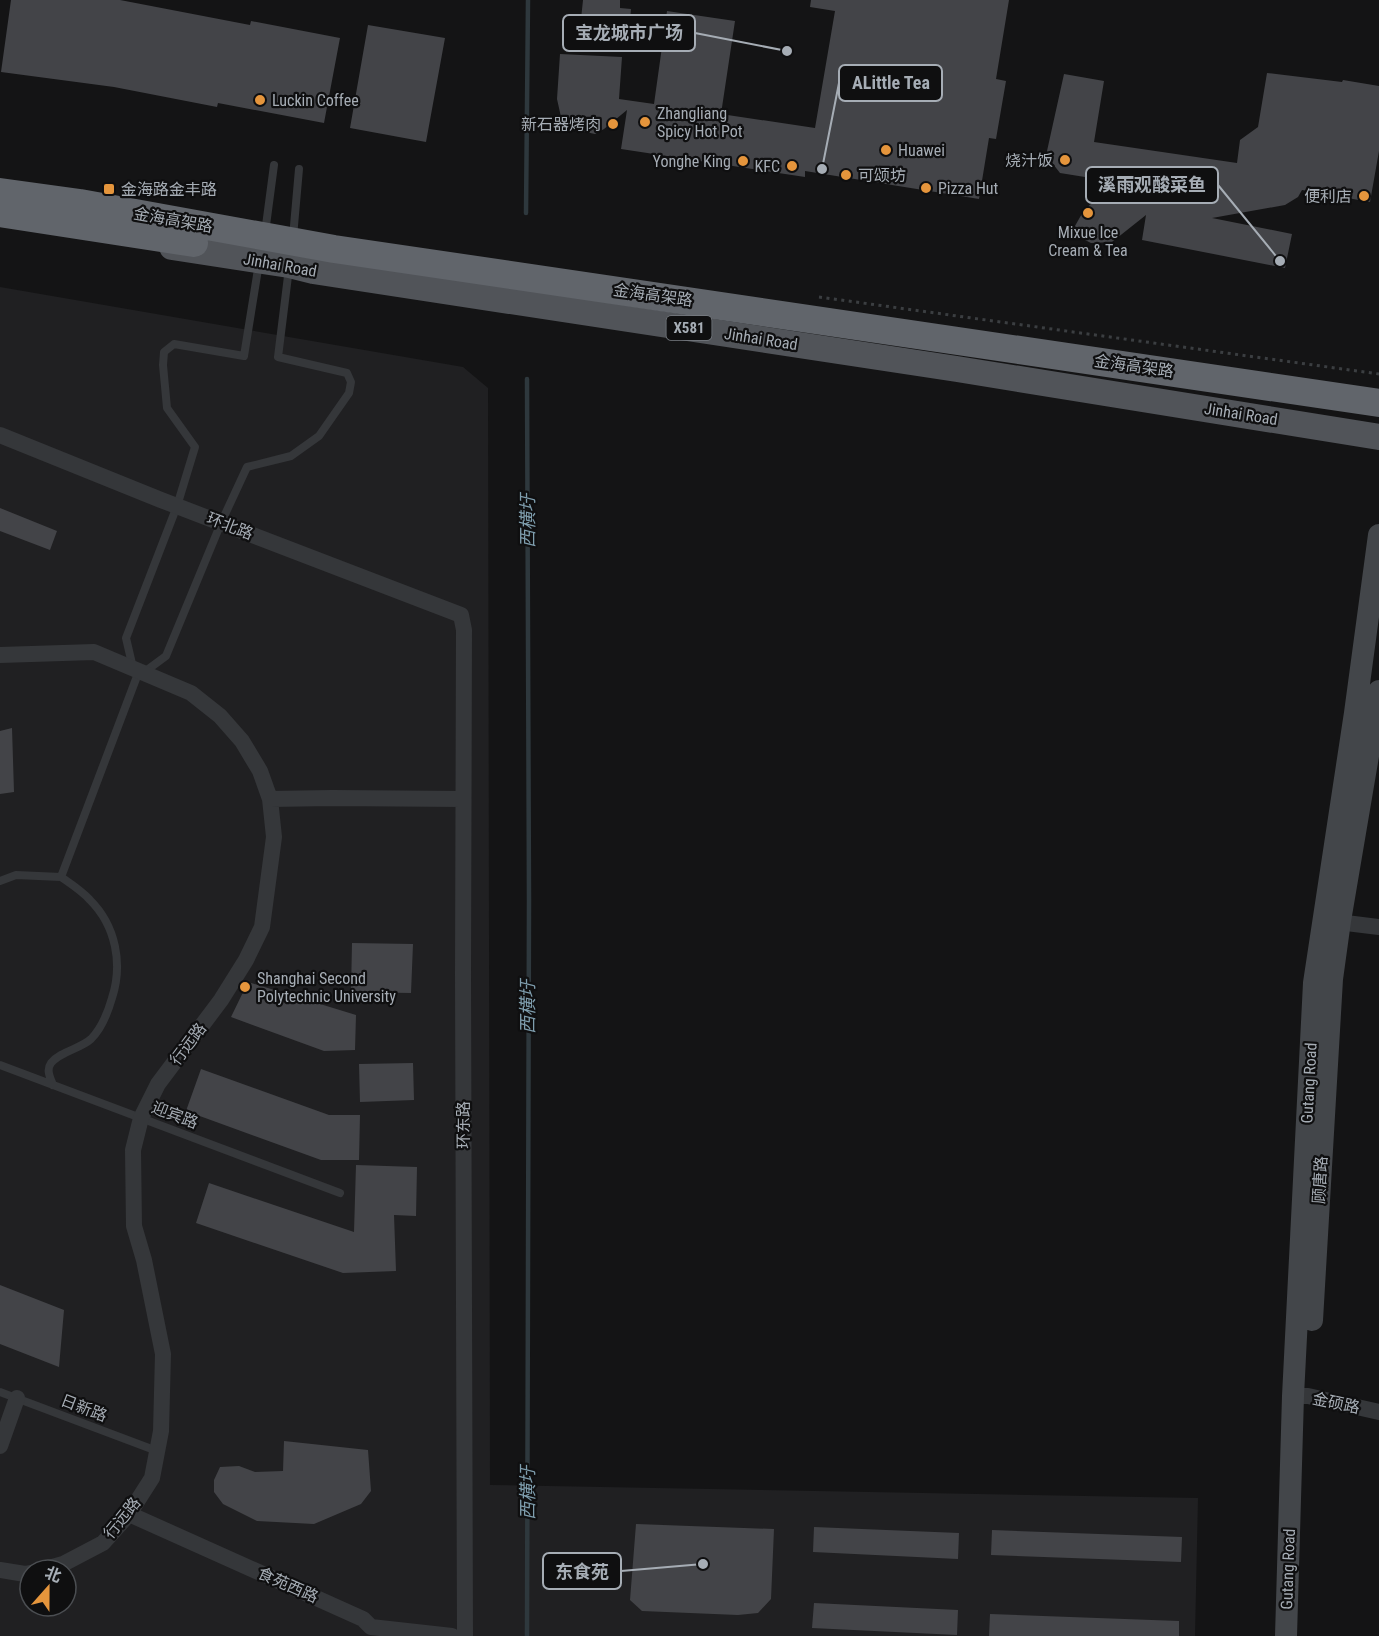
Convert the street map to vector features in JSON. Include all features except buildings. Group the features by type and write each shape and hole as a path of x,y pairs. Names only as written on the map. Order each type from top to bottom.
{"highway":[{"name":"金海高架路","path":"0,192 80,202 334,249 1379,403"},
{"name":"金海高架路","path":"0,213 814,338 1379,419"}],"main road":[{"name":"Jinhai Road","path":"0,184 109,199 293,233 1379,389"},
{"name":"Jinhai Road","path":"0,219 260,260 313,271 957,369 1379,437"},
{"name":"Gutang Road","path":"1286,1636 1300,1396 1314,995 1331,921 1355,713 1379,535"},
{"path":"1331,921 1379,691"},
{"path":"1300,1396 1302,1636"}],"street":[{"name":"环北路","path":"0,435 460,615"},
{"name":"环东路","path":"460,615 464,630 465,1636"},
{"name":"行远路","path":"0,656 94,652 190,693 220,716 242,741 260,771 270,799 274,837 262,927 246,960 227,990 158,1084 141,1118 133,1150 134,1226 144,1260 164,1354 161,1431 152,1478 129,1514 103,1543 74,1558"},
{"path":"270,799 464,799"},
{"path":"1331,921 1379,927"},
{"name":"金硕路","path":"1300,1396 1379,1412"},
{"path":"0,1446 17,1398"},
{"name":"食苑西路","path":"129,1514 363,1619 369,1632 452,1636"},
{"path":"0,1570 18,1573"}],"lane":[{"path":"139,671 126,638 177,506 195,447 167,408 164,352 174,344 244,356 266,228 274,165"},
{"path":"61,877 139,671 166,656 221,523 247,467 291,456 319,436 349,393 351,382 347,373 278,357 299,169"},
{"path":"0,881 16,875 61,877 91,900 110,927 117,953 117,983 108,1013 91,1039 59,1056 51,1064 48,1073 52,1085"},
{"name":"迎宾路","path":"0,1065 340,1193"},
{"name":"日新路","path":"0,1392 157,1451"}],"path":[{"path":"815,296 1379,374"}],"shaded area":[{"name":"Shanghai Second Polytechnic University","path":"0,287 463,367 488,388 490,1485 1198,1498 1195,1636 0,1636"}],"waterway":[{"path":"526,213 528,0"},
{"name":"西横圩","path":"527,379 529,899 527,1636"}],"place":[{"name":"宝龙城市广场","path":"787,51"},
{"name":"Luckin Coffee","path":"260,100"},
{"name":"Zhangliang Spicy Hot Pot","path":"645,122"},
{"name":"新石器烤肉","path":"613,124"},
{"name":"Huawei","path":"886,150"},
{"name":"烧汁饭","path":"1065,160"},
{"name":"Yonghe King","path":"743,161"},
{"name":"KFC","path":"792,166"},
{"name":"ALittle Tea","path":"822,169"},
{"name":"可颂坊","path":"846,175"},
{"name":"Pizza Hut","path":"926,188"},
{"name":"金海路金丰路","path":"109,189"},
{"name":"便利店","path":"1364,196"},
{"name":"Mixue Ice Cream & Tea","path":"1088,213"},
{"name":"溪雨观酸菜鱼","path":"1280,261"},
{"name":"Shanghai Second Polytechnic University","path":"245,987"},
{"name":"东食苑","path":"703,1564"}]}
